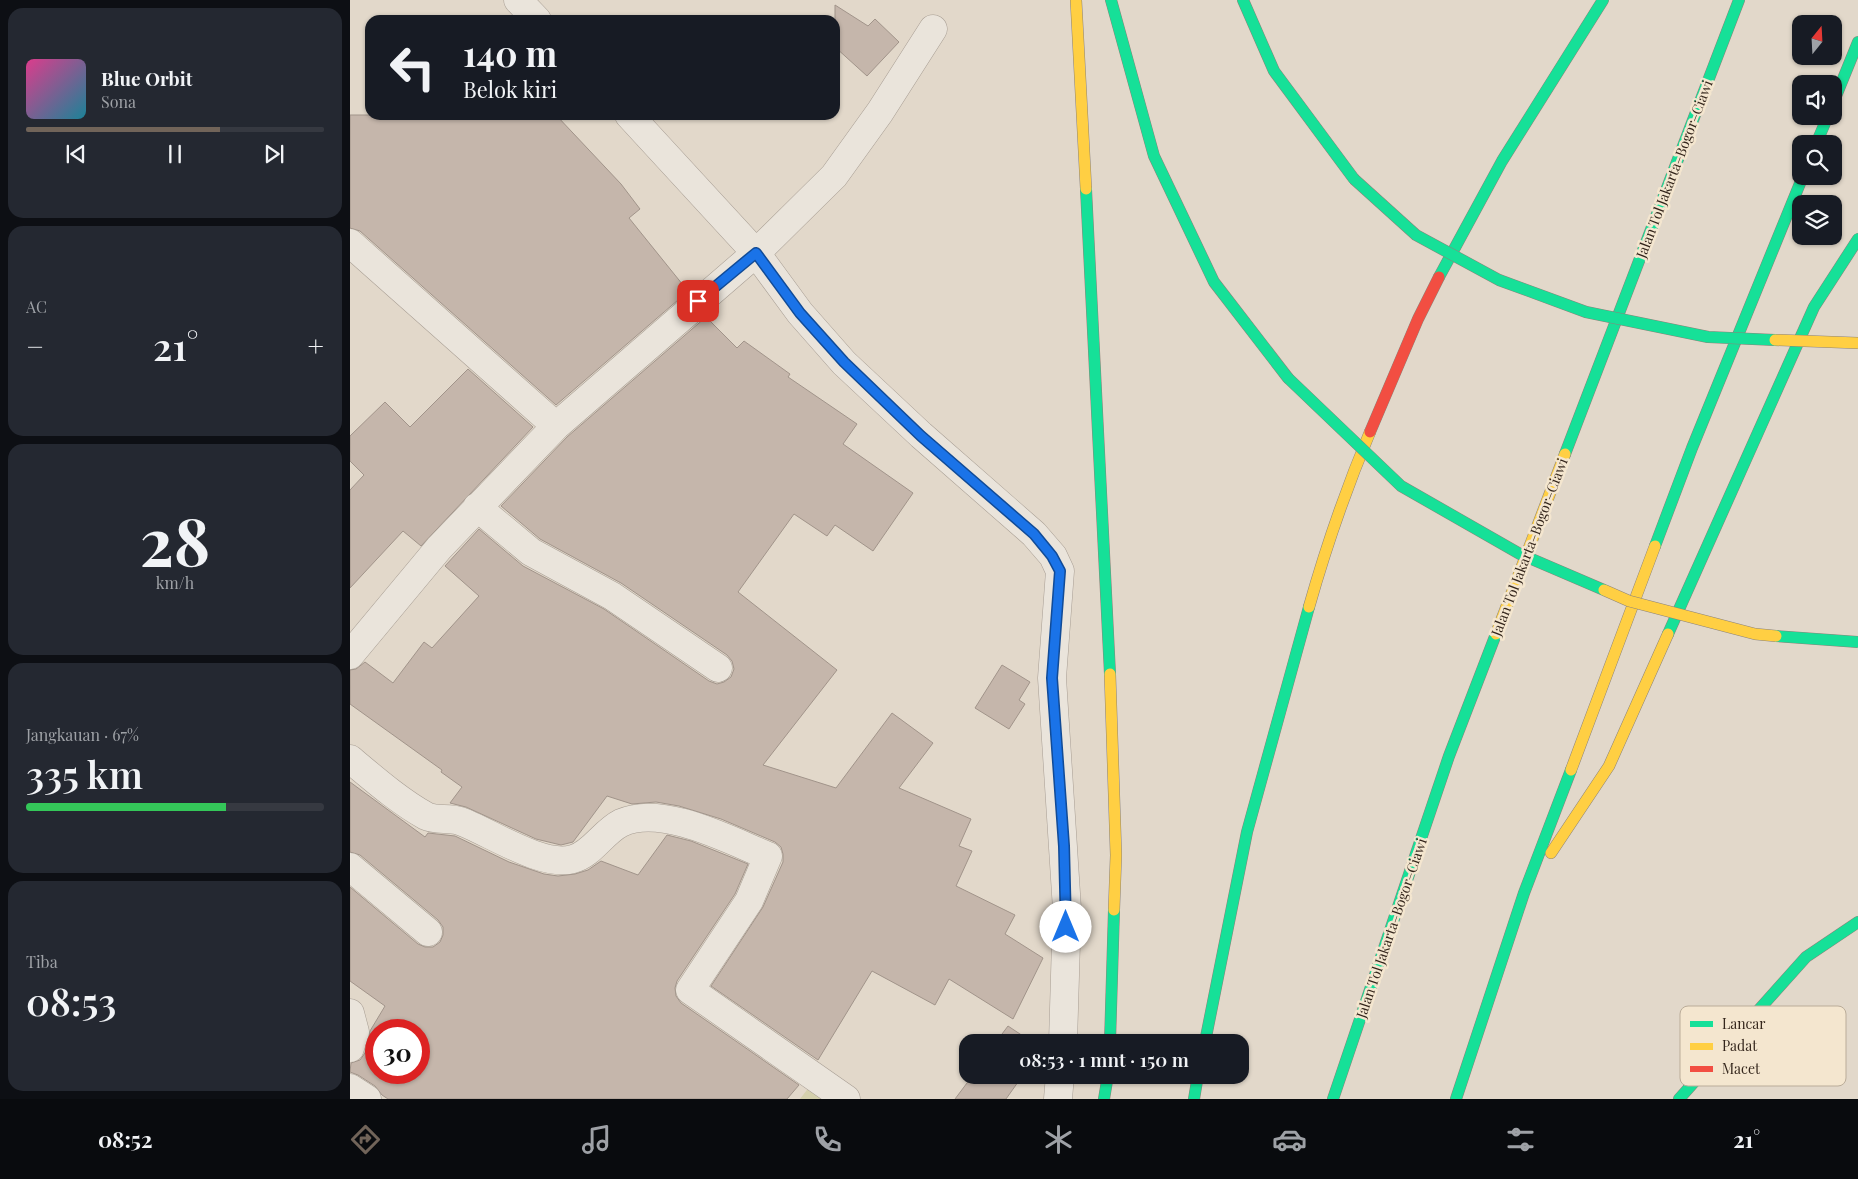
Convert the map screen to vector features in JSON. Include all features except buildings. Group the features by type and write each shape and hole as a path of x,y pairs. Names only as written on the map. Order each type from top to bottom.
{"highway":[{"path":"1076,0 1094,326 1113,751 1116,854 1110,1034"},
{"path":"1111,0 1154,156 1214,282 1288,378 1401,486 1520,554 1629,601 1755,634 1858,642"},
{"path":"1243,0 1274,70 1354,179 1416,235 1499,280 1586,312 1708,337 1858,343"},
{"path":"1207,1034 1247,832 1322,560 1352,473 1418,318 1502,161 1603,0"},
{"name":"Jalan Tol Jakarta–Bogor–Ciawi","path":"1333,1099 1449,756 1739,0"},
{"path":"1842,81 1858,42"},
{"path":"1456,1099 1524,893 1692,448 1799,185"},
{"path":"1524,893 1609,766 1814,307 1858,239"},
{"path":"1762,1006 1806,957 1858,922"},
{"path":"1104,1099 1106,1084"},
{"path":"1194,1099 1196,1084"},
{"path":"1679,1099 1691,1086"}],"street":[{"path":"518,0 532,15"},
{"path":"350,655 395,599 477,507 556,426 756,253 834,176 880,112 933,29"},
{"path":"634,120 756,253 800,313 844,362 921,436 1034,534 1052,556 1060,571 1052,678 1067,909 1063,1034"},
{"path":"350,243 556,426"},
{"path":"477,507 531,552 612,596 718,668"},
{"path":"350,760 428,817 458,820 507,844 552,859 572,860 582,855 605,833 620,824 646,816 686,824 768,856 748,901 690,990 846,1099"},
{"path":"350,867 428,932"},
{"path":"350,1014 356,1032 350,1048"},
{"path":"1058,1099 1059,1084"},
{"path":"350,1088 367,1099"}],"shaded area":[{"path":"813,1082 838,1099 800,1099"}],"traffic: fast":[{"path":"1111,0 1154,156 1214,282 1288,378"},
{"path":"1243,0 1274,71 1354,179"},
{"path":"1439,277 1502,161 1603,0"},
{"path":"1565,454 1739,0"},
{"path":"1842,81 1858,42"},
{"path":"1820,135 1824,125"},
{"path":"1354,179 1416,235 1499,280 1586,312 1708,337 1775,340"},
{"path":"1655,546 1692,448 1799,185"},
{"path":"1086,189 1110,674"},
{"path":"1668,634 1814,307 1858,239"},
{"path":"1288,378 1401,486 1520,554 1604,590"},
{"path":"1207,1034 1247,832 1309,607"},
{"path":"1333,1099 1449,756 1496,634"},
{"path":"1776,636 1858,642"},
{"path":"1456,1099 1524,893 1571,770"},
{"path":"1110,1034 1114,910"},
{"path":"1762,1006 1806,957 1858,922"},
{"path":"1104,1099 1106,1084"},
{"path":"1194,1099 1196,1084"},
{"path":"1679,1099 1691,1086"}],"traffic: slow":[{"path":"1076,0 1086,189"},
{"path":"1775,340 1858,343"},
{"path":"1309,607 1337,518 1370,432"},
{"path":"1496,634 1565,454"},
{"path":"1571,770 1655,546"},
{"path":"1604,590 1629,601 1755,634 1776,636"},
{"path":"1551,853 1609,766 1668,634"},
{"path":"1110,674 1116,855 1114,910"}],"traffic: jam":[{"path":"1370,432 1418,319 1439,277"}],"route":[{"path":"698,301 756,253 800,313 844,362 921,436 1034,534 1052,556 1060,571 1052,678 1064,846 1066,927"}]}
